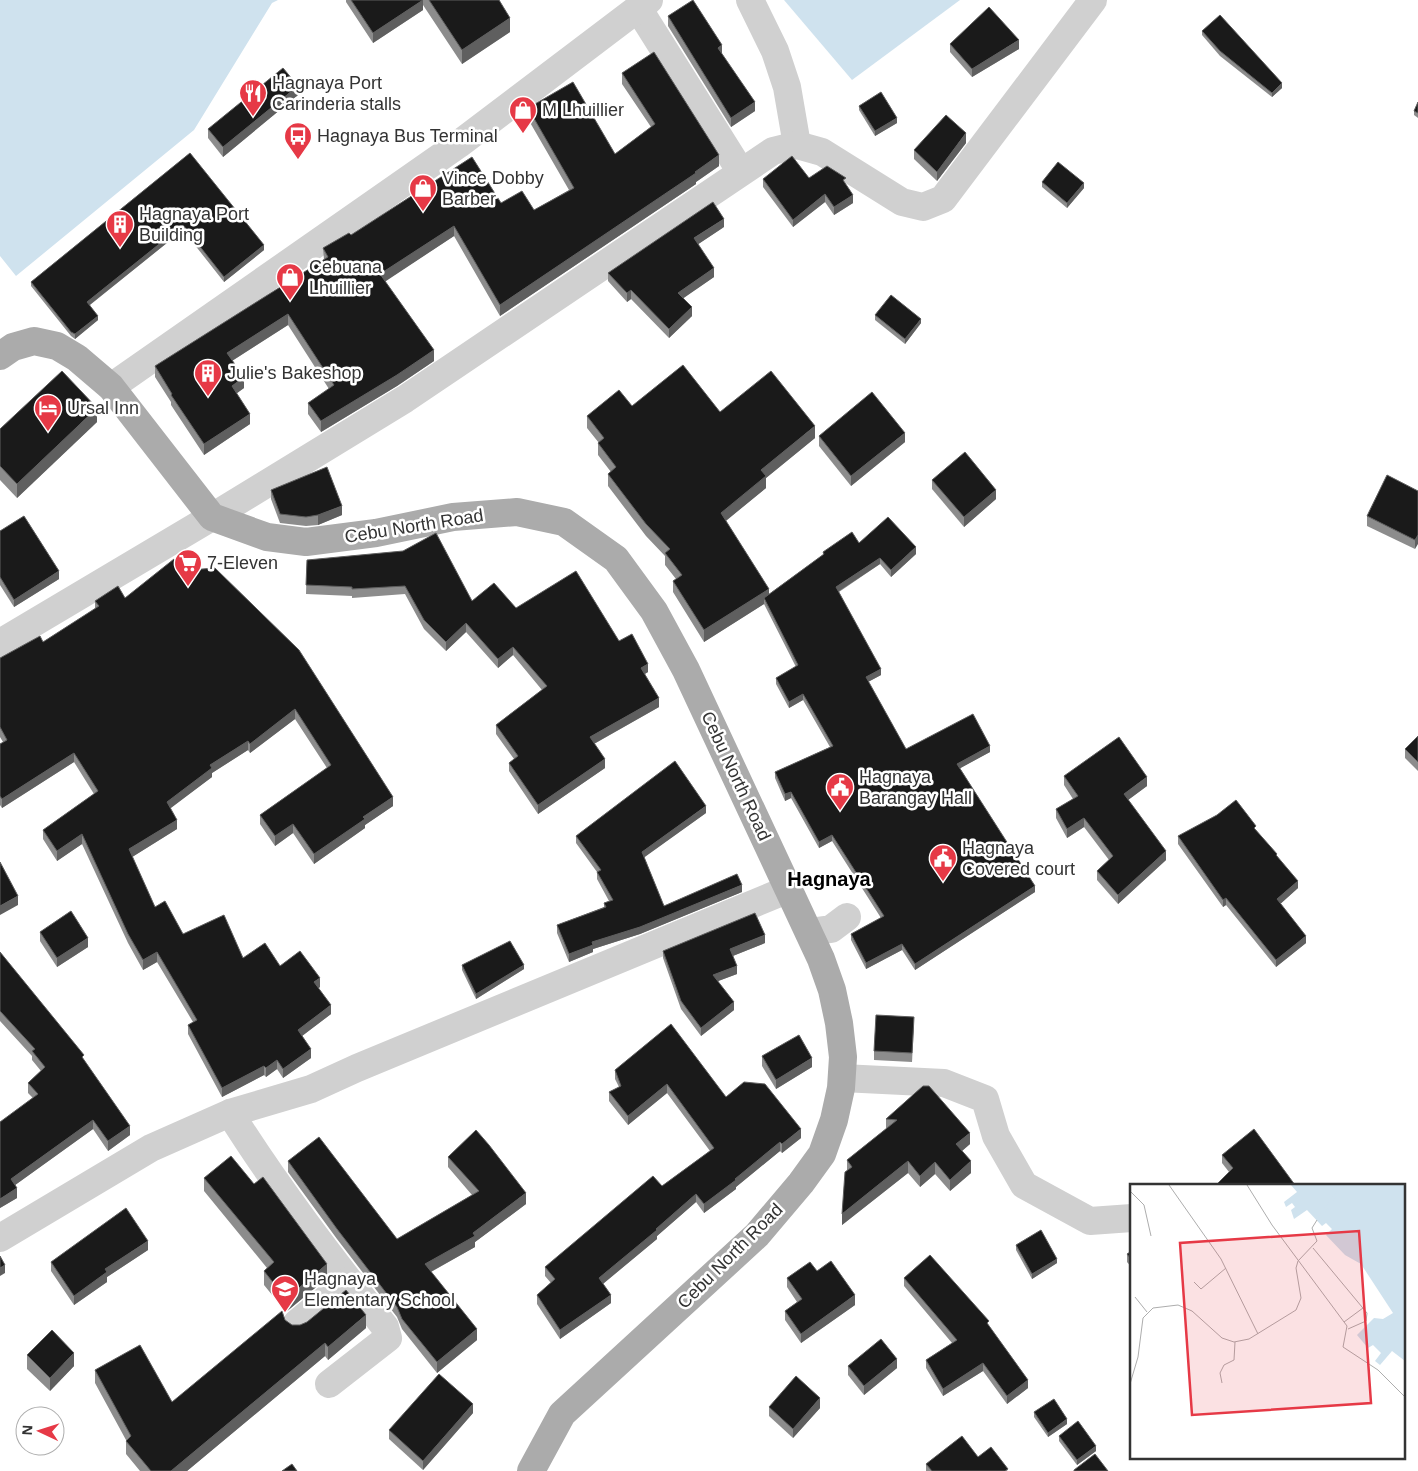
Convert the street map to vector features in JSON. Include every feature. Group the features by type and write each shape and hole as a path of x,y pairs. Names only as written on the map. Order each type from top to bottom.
{"main road":[{"path":"0,356 13,347 34,342 57,346 77,358 111,388 212,517"},
{"name":"Cebu North Road","path":"212,517 267,537 306,542 376,533 454,517 517,512 564,522 616,559 654,611 686,670 809,932 832,990 844,1056 834,1120 822,1154 801,1183 757,1234 562,1414 531,1471"}],"street":[{"path":"750,0 778,60 787,87 796,146"},
{"path":"0,643 405,399 773,151 796,146 822,152 902,202 923,207 942,199 1093,0"},
{"path":"111,388 459,144 643,4 741,172"},
{"path":"0,1238 151,1148 230,1113 311,1089 366,1064 789,889"},
{"path":"809,932 831,929 847,917"},
{"path":"842,1078 944,1083 985,1099 996,1136 1024,1185 1090,1221 1130,1218"},
{"path":"230,1113 249,1143 348,1281 385,1327 388,1338 329,1384"},
{"path":"297,1323 348,1281"}],"water":[{"path":"0,0 278,0 272,3 194,130 16,276 0,256"},
{"path":"784,0 960,0 852,80"}],"building":[{"path":"351,0 423,0 373,33"},
{"path":"429,0 499,0 510,18 462,50"},
{"path":"693,0 722,45 718,48 755,102 731,118 668,16"},
{"path":"989,7 1019,40 972,69 950,44"},
{"path":"1220,15 1282,83 1272,93 1220,51 1202,31"},
{"path":"654,52 719,155 696,173 500,305 454,226 380,274 434,350 321,421 308,403 334,385 288,314 227,353 244,377 232,386 250,414 204,444 171,395 155,366 328,257 323,248 349,233 351,235 472,157 501,203 522,191 534,210 574,188 528,108 573,82 615,154 655,124 622,73"},
{"name":"Hagnaya Port Carinderia stalls","path":"283,68 298,86 223,147 208,129"},
{"path":"881,92 897,118 875,131 859,106"},
{"path":"1418,102 1418,113 1414,111"},
{"path":"946,115 966,133 937,172 914,150"},
{"name":"Hagnaya Port Building","path":"190,153 264,245 224,277 183,225 87,302 98,316 75,334 71,332 31,282"},
{"path":"792,156 809,178 827,166 846,178 843,180 853,195 834,207 825,194 793,220 763,179"},
{"path":"1058,162 1084,183 1067,203 1042,182"},
{"path":"713,202 724,219 694,238 714,268 678,293 692,307 669,329 631,290 627,293 608,273"},
{"path":"891,295 921,319 905,339 875,315"},
{"path":"683,365 720,412 771,371 815,426 761,470 766,476 721,513 769,589 704,630 673,581 682,575 665,553 670,549 646,524 608,474 616,467 598,443 604,438 587,416 619,390 632,406"},
{"name":"Ursal Inn","path":"62,371 97,408 17,484 0,466 0,429"},
{"path":"872,392 905,433 851,476 819,436"},
{"path":"965,452 996,490 964,517 932,480"},
{"path":"327,467 342,506 318,515 306,517 280,514 271,490"},
{"path":"1387,475 1418,491 1418,535 1415,540 1367,516"},
{"path":"24,516 59,571 14,600 0,577 0,531"},
{"path":"888,517 916,547 891,570 880,558 836,587 881,669 866,677 906,749 973,714 990,746 957,764 1035,886 915,964 902,944 866,963 851,934 884,916 832,835 819,842 791,792 785,794 775,772 833,746 803,694 789,702 776,678 798,665 764,598 852,532 859,543"},
{"path":"436,533 472,601 494,583 516,608 576,571 619,641 632,634 648,664 641,668 659,698 590,737 605,759 538,805 509,763 518,756 496,725 547,686 513,647 498,659 466,623 446,642 424,620 405,586 352,589 352,587 306,585 307,560 403,551"},
{"path":"174,559 177,571 215,568 299,650 393,797 314,854 293,824 275,836 260,815 331,765 295,709 250,744 248,741 210,765 212,768 167,802 177,820 129,849 155,907 165,901 183,934 224,915 243,958 265,943 280,966 300,951 320,978 314,982 331,1005 298,1030 311,1049 283,1069 277,1060 266,1068 264,1066 222,1088 188,1025 197,1020 157,952 143,960 128,934 82,834 57,851 43,830 98,791 74,753 2,799 0,796 0,744 7,740 0,727 0,658 40,636 43,642 99,606 95,601 118,586 125,598"},
{"path":"1418,736 1418,762 1405,749"},
{"path":"1119,737 1147,777 1124,794 1166,851 1118,895 1097,871 1113,856 1084,818 1067,829 1056,809 1078,796 1064,776"},
{"path":"675,761 706,806 642,852 664,906 737,874 742,885 640,927 592,942 593,945 569,954 557,925 606,907 604,903 613,900 597,872 601,870 576,836"},
{"path":"1236,800 1256,826 1254,828 1298,881 1277,899 1306,936 1276,960 1226,898 1223,900 1178,836 1217,815"},
{"path":"0,862 18,896 0,906"},
{"path":"71,911 88,938 57,958 40,932"},
{"path":"755,913 765,935 730,949 737,966 713,975 734,1002 701,1028 681,1001 663,951"},
{"path":"510,941 524,965 476,994 462,965"},
{"path":"0,952 84,1055 82,1057 130,1126 108,1141 93,1120 11,1179 17,1188 0,1199 0,1122 38,1094 28,1083 45,1067 32,1051 35,1049 0,1011"},
{"path":"876,1015 914,1017 912,1053 874,1051"},
{"path":"671,1024 726,1097 744,1082 765,1084 801,1129 782,1144 780,1142 736,1180 704,1204 696,1194 657,1230 599,1278 611,1295 560,1330 537,1295 555,1279 545,1267 653,1176 662,1186 714,1148 667,1084 628,1116 609,1092 621,1086 615,1070"},
{"path":"799,1035 812,1058 776,1080 762,1056"},
{"path":"923,1086 929,1086 970,1133 956,1144 971,1161 950,1180 935,1162 920,1176 908,1161 842,1214 845,1172 852,1167 847,1160 897,1120 886,1119"},
{"path":"1254,1129 1294,1184 1217,1184 1233,1168 1222,1155"},
{"path":"476,1130 526,1193 473,1233 475,1236 425,1264 477,1329 437,1362 402,1319 397,1307 288,1161 319,1137 397,1239 479,1191 448,1157"},
{"path":"231,1156 254,1184 263,1177 327,1264 286,1299 264,1271 274,1262 204,1178"},
{"path":"126,1208 148,1241 105,1269 107,1272 74,1296 51,1262"},
{"path":"1041,1230 1057,1259 1032,1274 1016,1245"},
{"path":"930,1255 989,1321 987,1323 1028,1380 1007,1396 983,1363 943,1389 926,1360 957,1340 904,1278"},
{"path":"0,1256 5,1265 0,1268"},
{"path":"831,1261 855,1295 801,1334 785,1311 802,1299 787,1278 810,1262 817,1271"},
{"path":"346,1290 366,1315 328,1347 325,1343 171,1471 151,1471 126,1441 131,1436 95,1370 140,1345 172,1402 282,1311 285,1320 292,1325 300,1325 307,1322"},
{"path":"52,1330 74,1353 50,1378 27,1355"},
{"path":"881,1339 897,1359 864,1386 848,1366"},
{"path":"439,1374 473,1404 423,1461 389,1430"},
{"path":"796,1376 820,1398 793,1429 769,1407"},
{"path":"1054,1399 1067,1419 1048,1433 1034,1412"},
{"path":"1078,1421 1096,1446 1077,1460 1059,1436"},
{"path":"962,1436 978,1457 991,1447 1008,1469 1005,1471 932,1471 926,1464"},
{"path":"1095,1454 1108,1471 1074,1471 1074,1470"},
{"path":"292,1464 297,1471 282,1471"}],"place":[{"name":"Hagnaya Port Carinderia stalls","path":"253,117"},
{"name":"M Lhuillier","path":"523,134"},
{"name":"Hagnaya Bus Terminal","path":"298,160"},
{"name":"Vince Dobby Barber","path":"423,212"},
{"name":"Hagnaya Port Building","path":"120,248"},
{"name":"Cebuana Lhuillier","path":"290,301"},
{"name":"Julie's Bakeshop","path":"208,397"},
{"name":"Ursal Inn","path":"48,432"},
{"name":"7-Eleven","path":"188,587"},
{"name":"Hagnaya Barangay Hall","path":"840,811"},
{"name":"Hagnaya Covered court","path":"943,882"},
{"name":"Hagnaya Elementary School","path":"285,1313"}],"district":[{"name":"Hagnaya","path":"829,879"}]}
